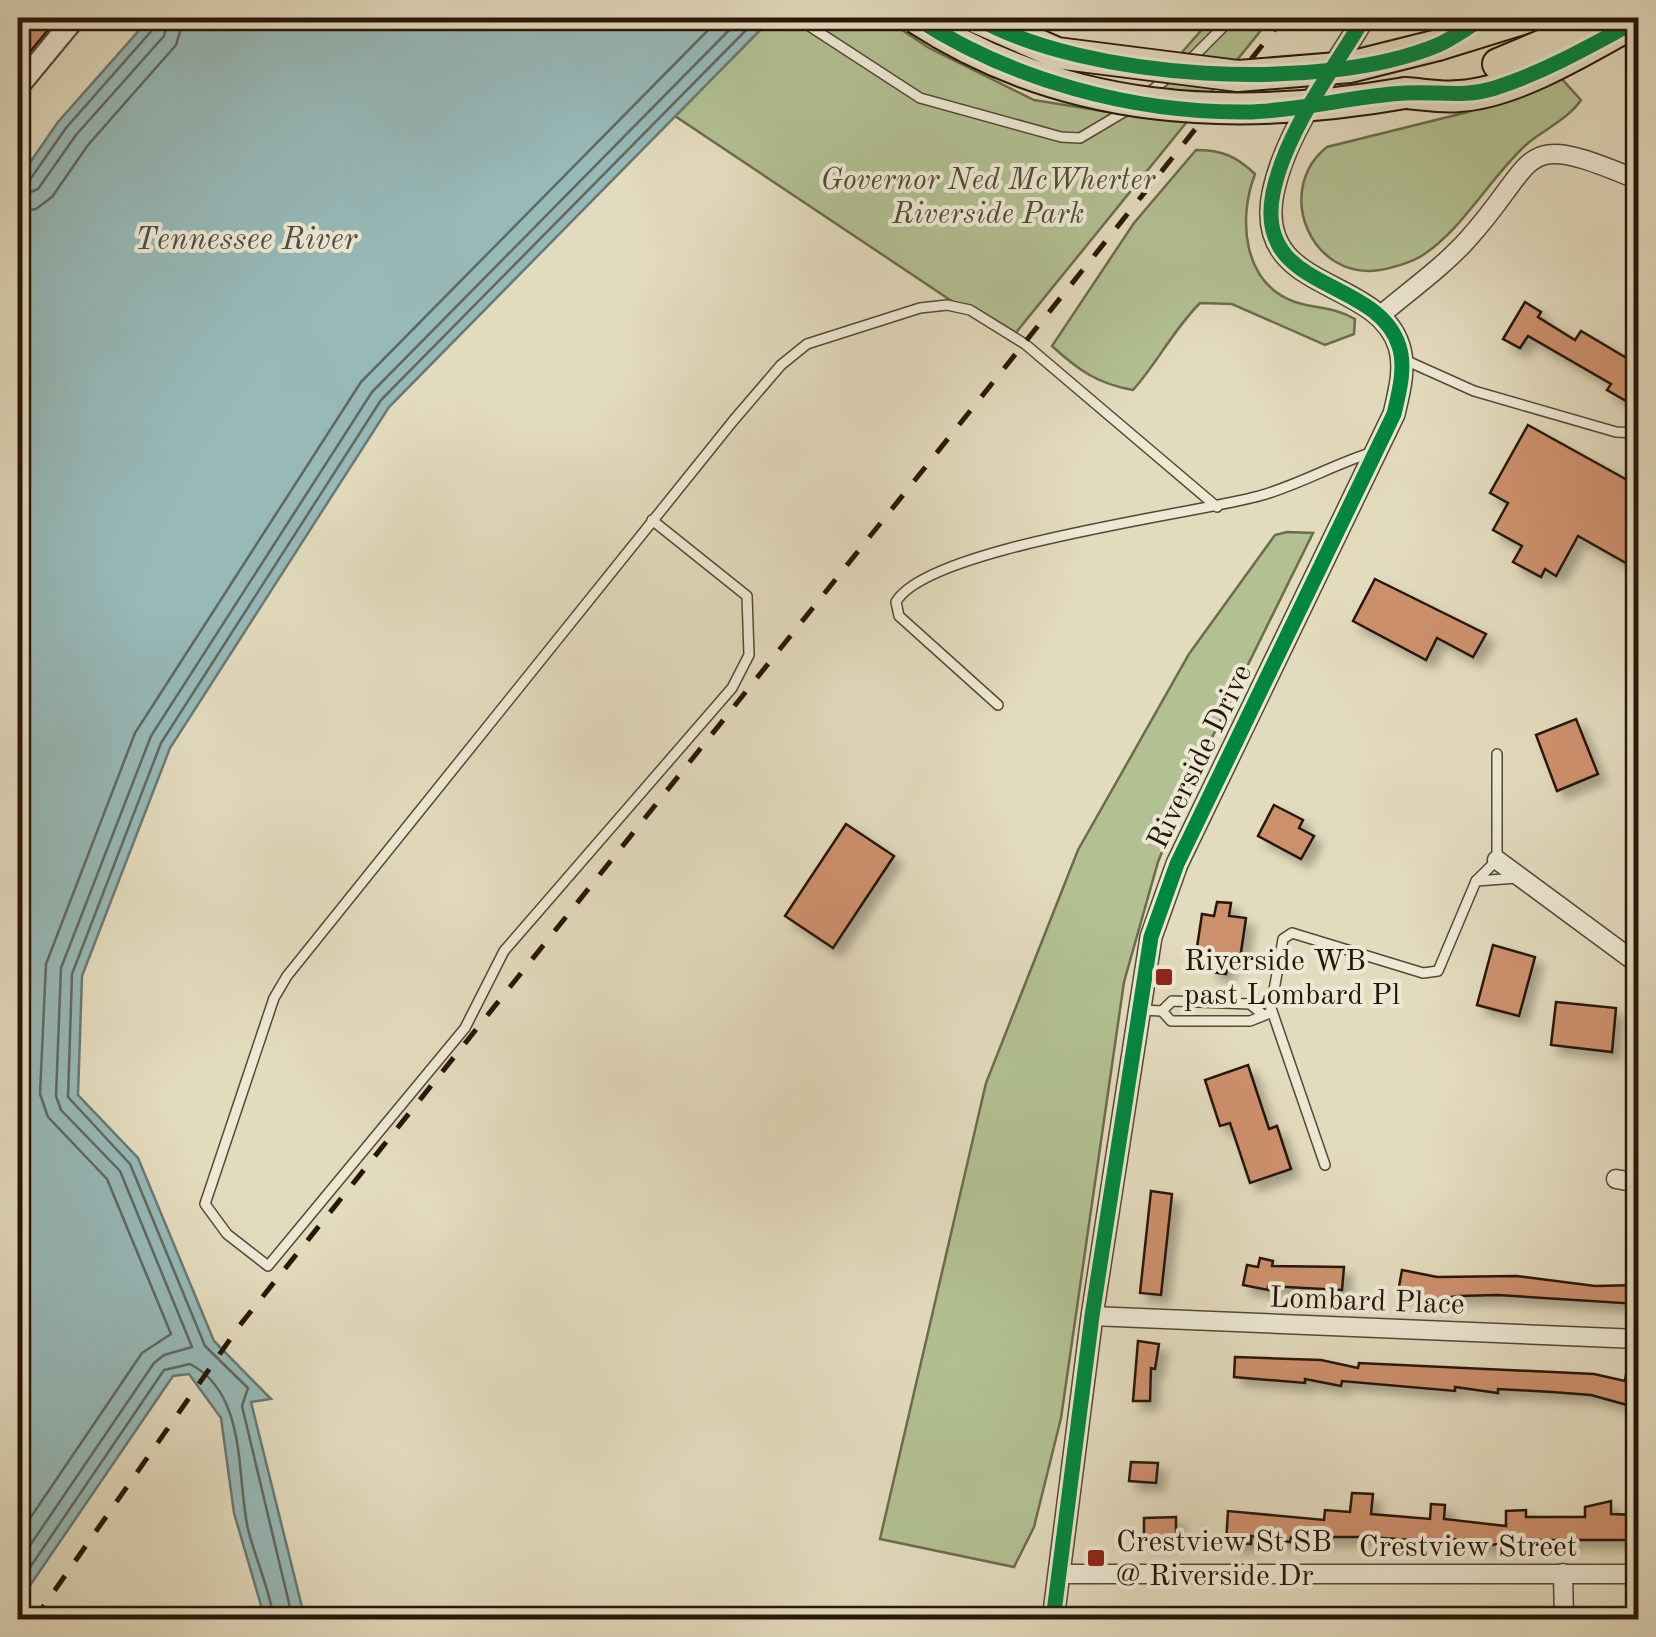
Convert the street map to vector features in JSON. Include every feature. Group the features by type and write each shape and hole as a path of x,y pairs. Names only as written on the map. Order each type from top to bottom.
{"highway":[{"path":"916,18 940,34 1044,80 1130,102 1245,112 1405,93 1460,96 1495,88 1570,58 1638,20"},
{"path":"977,18 1057,53 1238,76 1350,67 1508,26 1524,18"},
{"path":"1438,45 1484,18"},
{"path":"1405,93 1522,55 1590,18"}],"street":[{"path":"18,87 76,18"},
{"path":"1364,18 1294,134 1272,205 1277,237 1298,268 1381,315 1469,238 1528,162 1552,153 1567,153 1638,180"},
{"name":"Riverside Drive","path":"1053,1620 1092,1316 1151,937 1176,864 1394,414 1402,381 1399,346 1381,315"},
{"path":"1497,860 1638,964"},
{"path":"1616,1179 1638,1183"},
{"name":"Lombard Place","path":"1092,1316 1638,1338"},
{"path":"1563,1573 1564,1620"},
{"name":"Crestview Street","path":"1058,1574 1638,1574"}],"lane":[{"path":"797,18 920,98 1061,137 1080,138 1127,111 1201,52 1232,18"},
{"path":"652,520 748,596 749,655 732,688 504,951 465,1028 268,1266 227,1234 206,1204 274,998 286,976 652,520 781,365 808,344 920,308 947,305 970,310 1025,344 1217,506"},
{"path":"1400,357 1474,392 1616,432 1638,434"},
{"path":"998,705 899,616 896,602 901,592 949,564 1264,495 1376,451"},
{"path":"1325,1165 1267,1012 1286,935 1305,936 1432,973 1447,957 1476,881 1497,860 1497,754"},
{"path":"1476,881 1520,878"},
{"path":"1162,1011 1172,1000 1250,1004 1267,1012"},
{"path":"1140,1010 1162,1011 1171,1020 1250,1022 1267,1012"}],"green space":[{"name":"Governor Ned McWherter Riverside Park","path":"772,18 884,18 929,48 1034,100 1127,115 1212,18 1271,18 1010,340 675,116"},
{"path":"1560,77 1581,100 1570,113 1528,143 1452,231 1423,255 1385,269 1356,270 1335,261 1307,229 1302,208 1303,186 1311,165 1327,147 1468,112"},
{"path":"1196,150 1228,155 1255,174 1246,229 1255,265 1264,280 1277,293 1295,302 1355,319 1354,334 1325,345 1232,304 1200,303 1133,390 1109,384 1080,369 1052,346 1134,223"},
{"path":"1313,533 1192,778 1158,862 1124,982 1061,1418 1034,1527 1014,1567 880,1539 986,1083 1078,850 1189,654 1275,535"}],"water":[{"name":"Tennessee River","path":"150,18 772,18 389,407 170,748 82,976 78,1095 138,1158 214,1341 271,1399 251,1402 302,1617 265,1619 234,1513 221,1418 189,1374 173,1376 18,1603 18,180 58,122"}],"building":[{"path":"18,18 58,18 18,66"},
{"path":"1525,302 1541,312 1538,317 1575,340 1581,331 1625,357 1628,351 1638,357 1638,385 1628,402 1607,390 1611,384 1528,336 1520,348 1503,339"},
{"path":"1528,425 1638,486 1638,541 1626,563 1578,536 1556,576 1545,569 1541,577 1513,562 1522,546 1493,530 1508,503 1490,493"},
{"path":"1375,579 1486,634 1473,657 1437,638 1426,660 1353,621"},
{"path":"1576,719 1598,774 1557,791 1536,735"},
{"path":"1274,805 1303,820 1299,828 1314,836 1301,859 1258,836"},
{"path":"846,824 894,856 833,948 785,916"},
{"path":"1217,902 1231,903 1229,916 1246,918 1240,959 1229,957 1226,974 1210,972 1213,957 1196,954 1202,914 1214,916"},
{"path":"1493,945 1535,957 1519,1016 1477,1005"},
{"path":"1556,1002 1616,1008 1612,1052 1551,1045"},
{"path":"1248,1065 1269,1129 1277,1126 1291,1169 1250,1183 1230,1123 1220,1126 1205,1080"},
{"path":"1151,1191 1172,1194 1161,1295 1140,1293"},
{"path":"1260,1258 1273,1261 1272,1266 1344,1267 1342,1290 1268,1286 1268,1290 1243,1285 1247,1265 1258,1267"},
{"path":"1402,1270 1437,1277 1517,1276 1595,1286 1638,1285 1638,1304 1498,1295 1451,1297 1450,1303 1434,1301 1398,1292"},
{"path":"1138,1341 1159,1344 1155,1369 1151,1368 1150,1401 1133,1401"},
{"path":"1235,1357 1321,1360 1358,1368 1359,1363 1594,1374 1625,1381 1626,1375 1638,1376 1638,1408 1591,1395 1552,1392 1498,1389 1498,1393 1455,1387 1455,1391 1342,1381 1341,1386 1305,1379 1305,1383 1234,1377"},
{"path":"1131,1462 1158,1463 1156,1483 1129,1481"},
{"path":"1352,1493 1373,1494 1371,1514 1430,1519 1431,1504 1445,1505 1444,1519 1506,1526 1506,1511 1526,1510 1526,1517 1585,1517 1585,1507 1611,1501 1611,1514 1638,1515 1638,1540 1527,1540 1491,1545 1454,1539 1454,1543 1291,1537 1290,1542 1251,1536 1251,1544 1226,1543 1228,1511 1324,1520 1325,1510 1350,1512"},
{"path":"1176,1517 1176,1541 1144,1542 1144,1518"}],"railway":[{"path":"34,1620 240,1325 1284,18"}],"cycle path":[{"path":"916,18 992,59 1074,89 1160,106 1247,112 1385,95 1483,91 1550,66 1638,20"},
{"path":"977,18 1023,39 1140,67 1269,74 1332,70 1389,60 1438,45 1484,18"},
{"path":"1053,1620 1092,1316 1151,937 1177,864 1394,414 1400,389 1401,354 1386,323 1367,307 1298,267 1281,249 1272,225 1273,193 1288,147 1311,102 1364,18"}],"place":[{"name":"Riverside WB past Lombard Pl","path":"1164,977"},
{"name":"Crestview St SB @ Riverside Dr","path":"1096,1558"}]}
